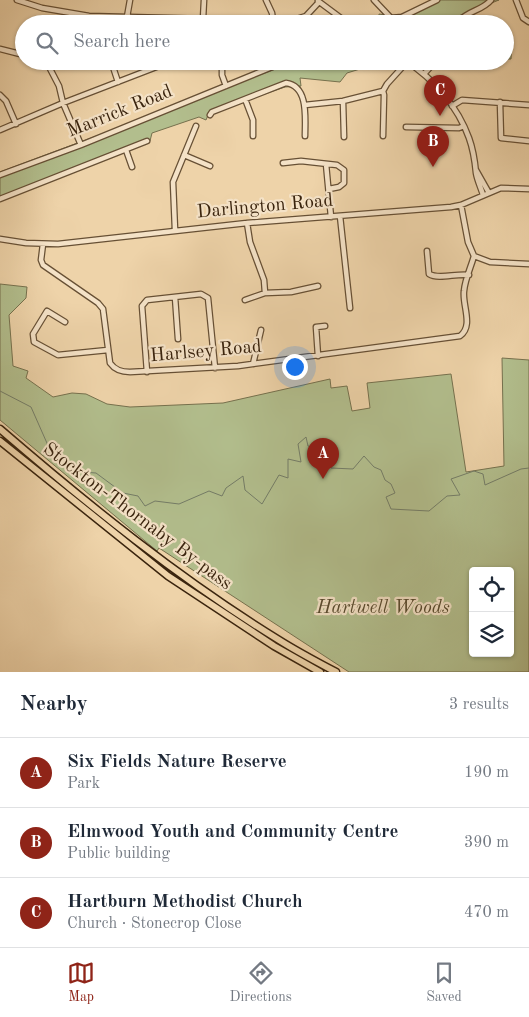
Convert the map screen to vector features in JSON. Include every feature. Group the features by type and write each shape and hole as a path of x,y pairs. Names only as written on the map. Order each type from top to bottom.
{"highway":[{"name":"Stockton-Thornaby By-pass","path":"0,428 36,460 174,570 280,641 336,672"},
{"name":"Stockton-Thornaby By-pass","path":"0,440 168,576 274,646 320,672"}],"street":[{"path":"17,0 66,13 86,15"},
{"path":"127,15 130,0"},
{"path":"203,15 204,0"},
{"path":"266,0 272,15"},
{"path":"374,0 389,15"},
{"path":"406,15 437,0"},
{"path":"463,15 486,5 491,0"},
{"path":"516,0 523,18 529,22"},
{"path":"305,15 318,1 337,15"},
{"path":"0,50 15,53"},
{"path":"51,70 59,86 63,103 81,145"},
{"path":"114,70 118,82"},
{"path":"0,130 149,70"},
{"path":"222,70 226,86"},
{"name":"Marrick Road","path":"0,175 81,145 268,70"},
{"path":"383,136 383,91 399,70"},
{"path":"418,70 437,86 464,126 470,139 476,174 483,195"},
{"path":"424,74 429,70"},
{"path":"210,115 212,112 286,83 293,84 298,89 305,105 305,136"},
{"path":"305,105 343,101 383,91"},
{"path":"0,95 6,101 16,124"},
{"path":"245,99 253,120 253,136"},
{"path":"452,106 462,100 529,105"},
{"path":"343,101 344,137"},
{"path":"500,102 501,138 529,141"},
{"path":"175,230 173,182 196,126"},
{"path":"406,127 459,128 464,126"},
{"path":"0,199 145,142 140,138"},
{"path":"126,150 132,166"},
{"path":"184,155 210,166"},
{"path":"283,163 301,161 337,165 344,170 344,183 340,187 328,189"},
{"path":"326,164 331,216"},
{"path":"476,170 489,192"},
{"name":"Darlington Road","path":"0,239 43,244 112,239 175,230 247,223 439,208 461,205 502,188 529,189"},
{"path":"461,205 469,248 474,256 490,262 529,264"},
{"path":"340,216 350,308"},
{"path":"247,223 250,242 264,280 265,293"},
{"name":"Harlsey Road","path":"43,244 43,264 98,303 103,309 110,363 114,368 122,372 215,368 253,364 460,336 465,333 467,326 464,291 474,256"},
{"path":"427,251 429,274 434,277 469,275"},
{"path":"246,300 265,293 290,292 318,286"},
{"path":"147,372 142,306 147,300 201,294 208,298 215,368"},
{"path":"175,297 178,339"},
{"path":"65,322 47,311 34,334 34,342 58,355 108,350"},
{"path":"318,356 316,327 325,326"},
{"path":"253,364 261,330"}],"green space":[{"path":"437,0 499,0 461,15 403,15"},
{"path":"273,70 357,70 347,73 340,82 300,78 301,86 285,87 209,113 206,120 199,117 152,133 150,141 0,201 0,172"},
{"name":"Hartwell Woods","path":"0,284 27,287 26,298 9,315 13,366 28,371 26,378 53,397 72,393 86,394 107,404 130,407 223,403 330,379 331,388 347,386 352,411 370,408 367,383 451,374 466,472 504,466 502,358 529,360 529,672 349,672 159,548 157,551 0,420"}],"waterway":[{"path":"0,391 31,407 54,459 82,472 96,473 123,493 138,496 145,506 155,501 179,504 209,491 222,496 226,488 243,476 245,490 262,504 279,475 288,478 288,459 301,462 298,444 306,437 308,446 337,456 328,460 331,468 353,469 364,456 374,467 381,470 385,480 391,484 395,493 386,497 391,509 429,511 447,496 460,495 451,479 474,471 483,474 485,485 521,469 529,468"}],"place":[{"name":"Hartburn Methodist Church","path":"440,116"},
{"name":"Elmwood Youth and Community Centre","path":"433,167"},
{"name":"Six Fields Nature Reserve","path":"323,479"}]}
